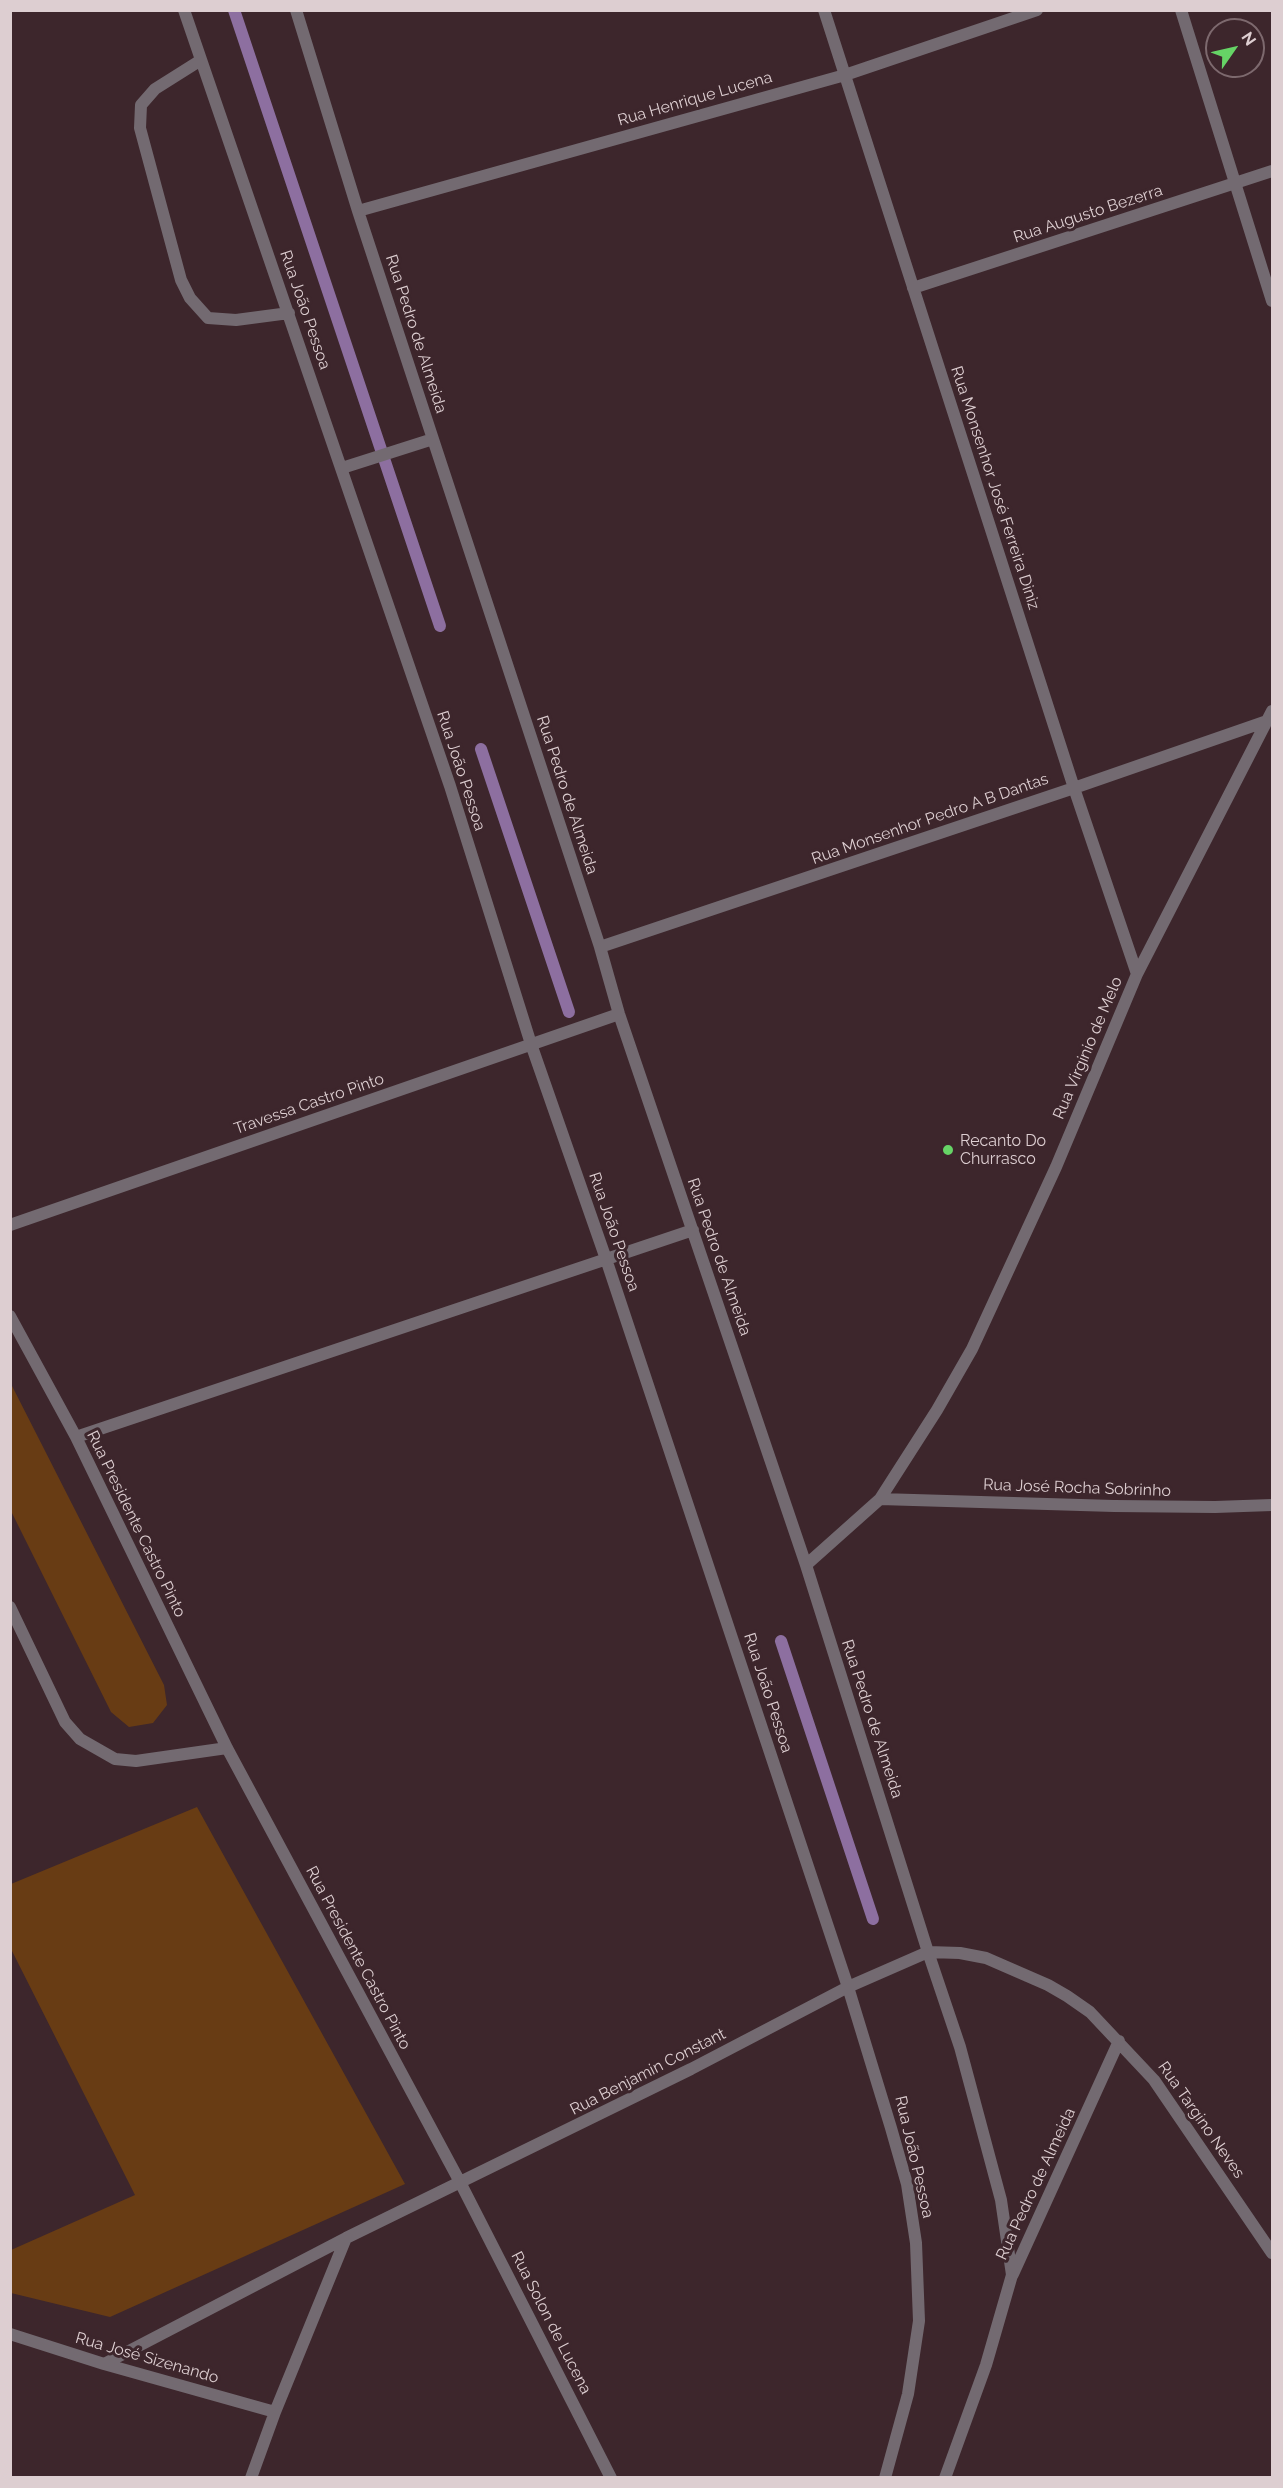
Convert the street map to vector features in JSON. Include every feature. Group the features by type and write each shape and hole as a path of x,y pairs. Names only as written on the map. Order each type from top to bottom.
{"street":[{"name":"Rua João Pessoa","path":"184,10 450,786 531,1044 606,1258 871,2056 907,2184 916,2243 919,2321 908,2394 885,2478"},
{"name":"Rua Pedro de Almeida","path":"296,10 358,211 600,947 619,1014 806,1565 960,2048 985,2132 1001,2200 1012,2275"},
{"name":"Rua Monsenhor José Ferreira Diniz","path":"824,10 1074,788 1137,974"},
{"name":"Rua Henrique Lucena","path":"358,211 844,75 1037,10"},
{"path":"1181,10 1272,301"},
{"path":"201,60 155,89 141,105 140,128 181,280 190,298 208,318 236,320 289,313"},
{"name":"Rua Augusto Bezerra","path":"913,288 1272,171"},
{"path":"342,468 433,440"},
{"name":"Rua Monsenhor Pedro A B Dantas","path":"600,947 1074,788 1271,716"},
{"name":"Rua Virginio de Melo","path":"806,1565 880,1499 937,1410 972,1349 1056,1167 1137,974 1271,716"},
{"name":"Travessa Castro Pinto","path":"10,1225 619,1014"},
{"path":"76,1437 693,1230"},
{"name":"Rua Presidente Castro Pinto","path":"10,1316 76,1437 227,1748 461,2184"},
{"name":"Rua José Rocha Sobrinho","path":"880,1499 1114,1506 1272,1505"},
{"path":"10,1607 65,1722 80,1739 115,1759 136,1761 227,1748"},
{"name":"Rua Benjamin Constant","path":"104,2364 346,2238 461,2184 849,1987 928,1952"},
{"name":"Rua Targino Neves","path":"928,1952 960,1953 986,1958 1019,1971 1067,1996 1090,2012 1154,2080 1272,2253"},
{"name":"Rua Pedro de Almeida","path":"1012,2275 1119,2041"},
{"name":"Rua Solon de Lucena","path":"461,2184 611,2478"},
{"path":"251,2478 275,2412 346,2238"},
{"path":"945,2478 986,2365 1012,2275"},
{"name":"Rua José Sizenando","path":"10,2334 104,2364 275,2412"}],"shaded area":[{"path":"10,1382 164,1685 167,1705 153,1723 129,1727 111,1712 11,1511"},
{"path":"197,1807 405,2184 110,2317 11,2293 11,2250 135,2195 11,1949 11,1884"}],"waterway":[{"path":"234,10 440,626"},
{"path":"481,749 569,1012"},
{"path":"781,1641 873,1919"}],"place":[{"name":"Recanto Do Churrasco","path":"948,1150"}]}
